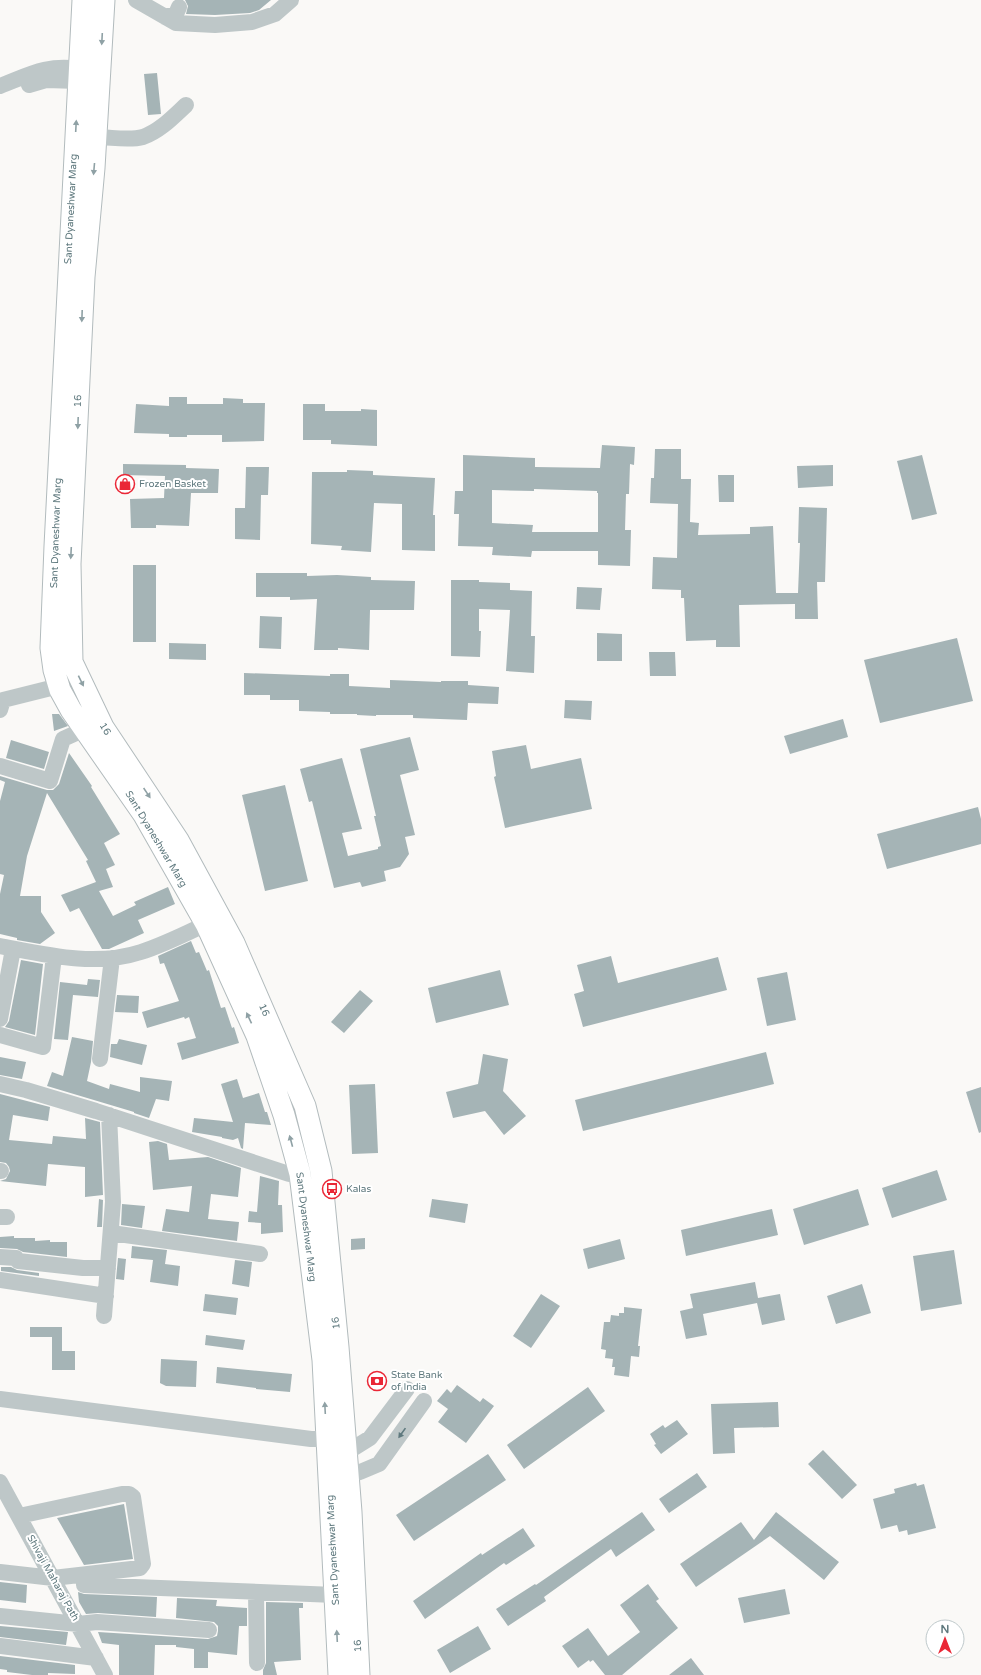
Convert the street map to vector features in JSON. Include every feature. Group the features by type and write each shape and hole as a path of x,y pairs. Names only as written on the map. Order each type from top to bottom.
{"main road":[{"name":"Sant Dyaneshwar Marg","path":"83,0 79,75 76,277 71,384 51,648 62,673 71,710 144,815 206,924 257,1036 284,1114 300,1174 323,1360 339,1443"},
{"name":"Sant Dyaneshwar Marg","path":"76,277 96,136 104,0"},
{"name":"16","path":"62,673 103,727 178,840 234,943 305,1106 321,1171 338,1346 338,1475 359,1675"},
{"name":"Sant Dyaneshwar Marg","path":"338,1475 335,1595 339,1675"}],"street":[{"path":"136,0 157,9 176,14 179,7"},
{"path":"157,9 176,23 207,24 252,22 275,14 291,0"},
{"path":"0,86 49,68 66,67 79,75"},
{"path":"0,97 46,80 79,75"},
{"path":"96,136 142,137 160,128 186,105"},
{"path":"0,710 3,700 62,673"},
{"path":"0,766 50,781 63,739 85,729"},
{"path":"0,1019 7,948 68,959 112,958 141,952 206,924"},
{"path":"0,1035 43,1047 54,956"},
{"path":"100,1059 112,958"},
{"path":"0,1084 26,1090 109,1115 289,1174 321,1171"},
{"path":"104,1316 113,1202 109,1115"},
{"path":"111,1233 260,1254"},
{"path":"0,1257 16,1258 18,1261 83,1268 108,1268"},
{"path":"0,1280 106,1296"},
{"path":"0,1399 339,1443 370,1438 404,1393 420,1406 379,1464 360,1472 338,1475"},
{"name":"Shivaji Maharaj Path","path":"0,1482 105,1675"},
{"path":"0,1572 53,1578 140,1568 143,1564 133,1497 129,1494 122,1494 19,1516"},
{"path":"84,1585 335,1595"},
{"path":"256,1592 257,1663"},
{"path":"0,1616 78,1624 97,1622 209,1630"},
{"path":"0,1646 96,1658"}],"building":[{"path":"185,0 271,0 259,10 250,13 215,15 186,14 188,6"},
{"path":"157,73 161,114 148,115 144,74"},
{"path":"169,397 187,397 187,404 223,404 223,398 243,399 243,403 265,403 264,441 222,442 222,435 187,435 187,437 169,437 169,434 134,433 136,404 169,406"},
{"path":"303,404 325,404 325,411 361,411 361,409 377,410 377,446 331,444 331,440 303,440"},
{"path":"602,445 635,447 634,465 630,464 629,494 626,494 625,530 631,530 630,566 598,565 598,551 532,551 531,557 492,555 493,547 458,546 459,514 454,514 455,491 463,491 463,455 535,458 535,467 600,468","holes":["534,489 597,491 598,532 532,532 533,525 492,523 492,490 534,491"]},
{"path":"655,449 681,449 681,479 691,479 690,522 699,523 698,535 750,534 750,527 773,526 776,593 798,593 800,543 798,543 799,507 827,508 825,582 817,582 818,619 795,619 795,604 739,605 740,647 716,647 716,640 686,641 684,598 681,598 681,590 652,589 653,557 677,558 678,504 650,503 651,478 654,478"},
{"path":"922,455 937,514 912,520 897,461"},
{"path":"123,464 186,465 186,468 219,469 218,493 191,493 189,526 156,525 156,528 131,528 130,499 164,498 165,476 123,475"},
{"path":"833,465 833,486 798,488 797,466"},
{"path":"246,467 269,467 268,495 261,495 260,540 235,539 235,508 245,508"},
{"path":"347,470 373,471 373,475 435,478 433,515 435,515 435,551 402,550 402,504 374,503 371,552 341,550 342,546 311,544 312,472 347,472"},
{"path":"718,475 734,475 734,502 719,502"},
{"path":"133,565 156,565 156,642 133,642"},
{"path":"256,573 307,573 307,576 337,575 371,577 371,580 415,581 414,610 370,610 369,650 338,648 338,650 314,650 317,599 290,600 290,597 256,597"},
{"path":"451,580 479,580 479,582 510,583 510,590 532,591 531,636 535,636 534,673 506,671 510,610 479,609 479,631 481,631 480,657 451,656"},
{"path":"577,587 602,588 600,610 576,609"},
{"path":"260,616 282,617 281,649 259,648"},
{"path":"597,633 622,634 622,661 597,661"},
{"path":"957,638 973,701 880,723 864,660"},
{"path":"169,643 206,644 206,660 169,659"},
{"path":"649,652 675,652 676,676 650,676"},
{"path":"244,673 330,676 330,674 349,674 349,686 390,688 390,680 441,682 468,681 468,685 499,687 498,704 468,703 467,720 413,718 413,715 376,716 299,711 299,700 270,700 270,695 244,695"},
{"path":"565,700 592,701 591,720 564,718"},
{"path":"52,714 59,714 68,726 54,731"},
{"path":"843,719 848,737 790,754 784,736"},
{"path":"410,737 419,770 400,775 415,835 405,837 409,854 400,867 384,871 386,881 362,887 360,882 334,888 312,801 309,802 300,769 342,758 362,829 342,833 348,856 378,849 378,847 381,846 374,816 376,816 360,749"},
{"path":"11,740 49,752 44,769 6,758"},
{"path":"526,745 531,769 581,758 592,809 505,828 494,777 496,776 492,751"},
{"path":"69,753 92,786 91,787 120,834 104,843 115,865 106,869 113,887 99,891 113,916 136,905 134,902 168,887 175,904 138,920 144,933 109,949 102,949 79,908 70,912 61,895 96,882 86,861 88,860 47,793 27,856 20,896 41,896 41,912 55,933 40,944 17,940 17,938 0,934 0,894 4,875 0,874 0,801 5,782 0,780 0,776 47,790 53,790 59,784"},
{"path":"285,785 308,881 265,891 242,795"},
{"path":"978,807 981,819 981,844 887,869 877,834"},
{"path":"191,941 196,953 199,952 207,971 209,970 221,1008 225,1007 239,1043 182,1060 177,1043 196,1038 189,1017 185,1019 184,1017 147,1028 142,1012 179,1001 164,963 160,964 158,956"},
{"path":"611,956 618,983 718,957 727,990 583,1027 574,994 584,991 577,965"},
{"path":"21,960 43,964 35,1035 5,1027 9,1021"},
{"path":"500,970 509,1005 436,1023 428,988"},
{"path":"787,972 796,1020 767,1026 757,978"},
{"path":"88,979 100,980 98,997 73,995 68,1040 54,1039 60,982 87,985"},
{"path":"360,990 373,1001 344,1033 331,1022"},
{"path":"117,995 139,996 138,1013 115,1012"},
{"path":"72,1037 93,1041 87,1081 109,1089 110,1084 140,1092 140,1077 172,1081 169,1101 156,1099 149,1118 134,1112 47,1086 52,1072 63,1076"},
{"path":"119,1039 147,1045 142,1065 110,1057 111,1044 117,1044"},
{"path":"766,1052 774,1084 583,1131 575,1100"},
{"path":"483,1054 508,1059 503,1091 526,1116 504,1135 485,1111 453,1118 446,1092 478,1084"},
{"path":"0,1057 26,1062 22,1079 0,1075"},
{"path":"237,1079 243,1098 259,1093 271,1125 245,1123 243,1149 241,1148 238,1138 233,1140 192,1132 194,1118 233,1122 221,1084"},
{"path":"375,1084 378,1153 352,1154 349,1085"},
{"path":"981,1087 981,1132 979,1133 966,1092"},
{"path":"0,1094 50,1107 48,1121 13,1115 9,1140 52,1144 53,1136 86,1139 85,1118 100,1122 103,1195 85,1197 85,1167 48,1164 46,1186 0,1181 6,1179 10,1171 6,1163 0,1162"},
{"path":"158,1141 167,1144 169,1160 208,1157 241,1168 238,1197 211,1194 208,1219 239,1222 237,1241 162,1231 166,1209 189,1212 192,1186 153,1190 149,1142"},
{"path":"937,1170 947,1200 892,1218 882,1188"},
{"path":"260,1176 279,1181 278,1205 282,1205 283,1232 261,1234 261,1223 248,1222 249,1211 257,1212"},
{"path":"858,1189 869,1225 804,1245 793,1209"},
{"path":"99,1199 103,1200 102,1227 97,1227"},
{"path":"432,1199 468,1204 465,1223 429,1217"},
{"path":"122,1204 145,1206 142,1228 121,1225"},
{"path":"772,1209 778,1235 686,1256 681,1230"},
{"path":"14,1236 14,1238 35,1238 35,1241 50,1240 50,1242 67,1242 67,1257 23,1252 17,1249 0,1248 0,1237"},
{"path":"365,1238 365,1249 351,1250 351,1239"},
{"path":"620,1239 625,1259 588,1269 583,1249"},
{"path":"132,1246 167,1250 165,1264 180,1266 178,1286 150,1282 153,1260 131,1258"},
{"path":"954,1250 962,1304 921,1311 913,1256"},
{"path":"118,1258 126,1259 124,1280 116,1279"},
{"path":"235,1260 252,1262 249,1287 232,1284"},
{"path":"1,1267 11,1267 17,1270 39,1273 39,1276 1,1271"},
{"path":"755,1282 758,1298 780,1294 785,1320 762,1325 757,1303 703,1314 707,1335 686,1339 680,1311 693,1308 690,1294"},
{"path":"862,1284 871,1313 836,1324 827,1296"},
{"path":"205,1294 238,1298 236,1315 203,1311"},
{"path":"541,1294 560,1306 531,1348 513,1336"},
{"path":"624,1307 642,1309 638,1346 640,1346 639,1357 631,1356 629,1377 614,1375 615,1367 612,1367 613,1359 605,1358 606,1350 601,1349 604,1322 610,1322 611,1315 619,1316 619,1313 624,1313"},
{"path":"30,1327 62,1327 62,1351 75,1351 75,1370 52,1370 52,1337 30,1337"},
{"path":"206,1335 245,1340 243,1350 205,1345"},
{"path":"161,1359 197,1361 196,1387 166,1386 160,1383"},
{"path":"217,1367 292,1374 290,1392 216,1383"},
{"path":"457,1385 480,1402 483,1398 494,1406 466,1443 438,1422 448,1409 437,1401 447,1389 451,1393"},
{"path":"588,1387 605,1411 524,1469 507,1445"},
{"path":"778,1402 779,1427 734,1428 735,1453 713,1454 711,1404"},
{"path":"677,1420 688,1434 661,1454 654,1445 656,1444 650,1434 663,1425 665,1428"},
{"path":"823,1450 857,1485 842,1499 808,1464"},
{"path":"488,1454 506,1480 414,1541 396,1515"},
{"path":"697,1473 707,1487 669,1513 659,1499"},
{"path":"916,1483 917,1486 924,1484 936,1528 908,1535 907,1530 899,1532 897,1525 881,1529 873,1499 895,1493 894,1489"},
{"path":"124,1504 133,1559 84,1565 57,1518"},
{"path":"642,1512 655,1530 616,1557 611,1549 544,1597 546,1601 508,1626 496,1609 535,1584 536,1585"},
{"path":"776,1512 839,1562 824,1580 770,1536 696,1587 680,1564 741,1522 754,1540"},
{"path":"523,1528 535,1546 506,1565 504,1563 425,1619 413,1601 481,1553 482,1555"},
{"path":"0,1582 27,1585 26,1603 0,1600"},
{"path":"648,1584 659,1599 656,1601 678,1628 622,1675 605,1675 593,1660 590,1662 589,1660 578,1668 562,1646 588,1628 608,1656 640,1632 620,1605"},
{"path":"785,1589 790,1614 744,1623 738,1598"},
{"path":"78,1592 84,1594 157,1597 156,1617 98,1613 86,1614 79,1602"},
{"path":"177,1598 217,1600 216,1606 247,1608 247,1626 239,1626 237,1655 208,1652 208,1668 194,1668 194,1649 176,1647 176,1645 155,1645 154,1675 119,1675 119,1645 102,1643 98,1632 208,1639 217,1636 218,1626 214,1622 176,1618"},
{"path":"266,1602 303,1603 303,1608 299,1608 301,1660 274,1662 277,1675 263,1675 263,1670 266,1663"},
{"path":"0,1626 68,1632 66,1645 0,1637"},
{"path":"478,1626 491,1649 450,1673 437,1650"},
{"path":"0,1656 75,1665 75,1674 48,1673 48,1675 32,1675 7,1672 7,1670 0,1669"},
{"path":"691,1658 704,1675 669,1675"}],"place":[{"name":"Frozen Basket","path":"125,484"},
{"name":"Kalas","path":"332,1189"},
{"name":"State Bank of India","path":"377,1381"}]}
